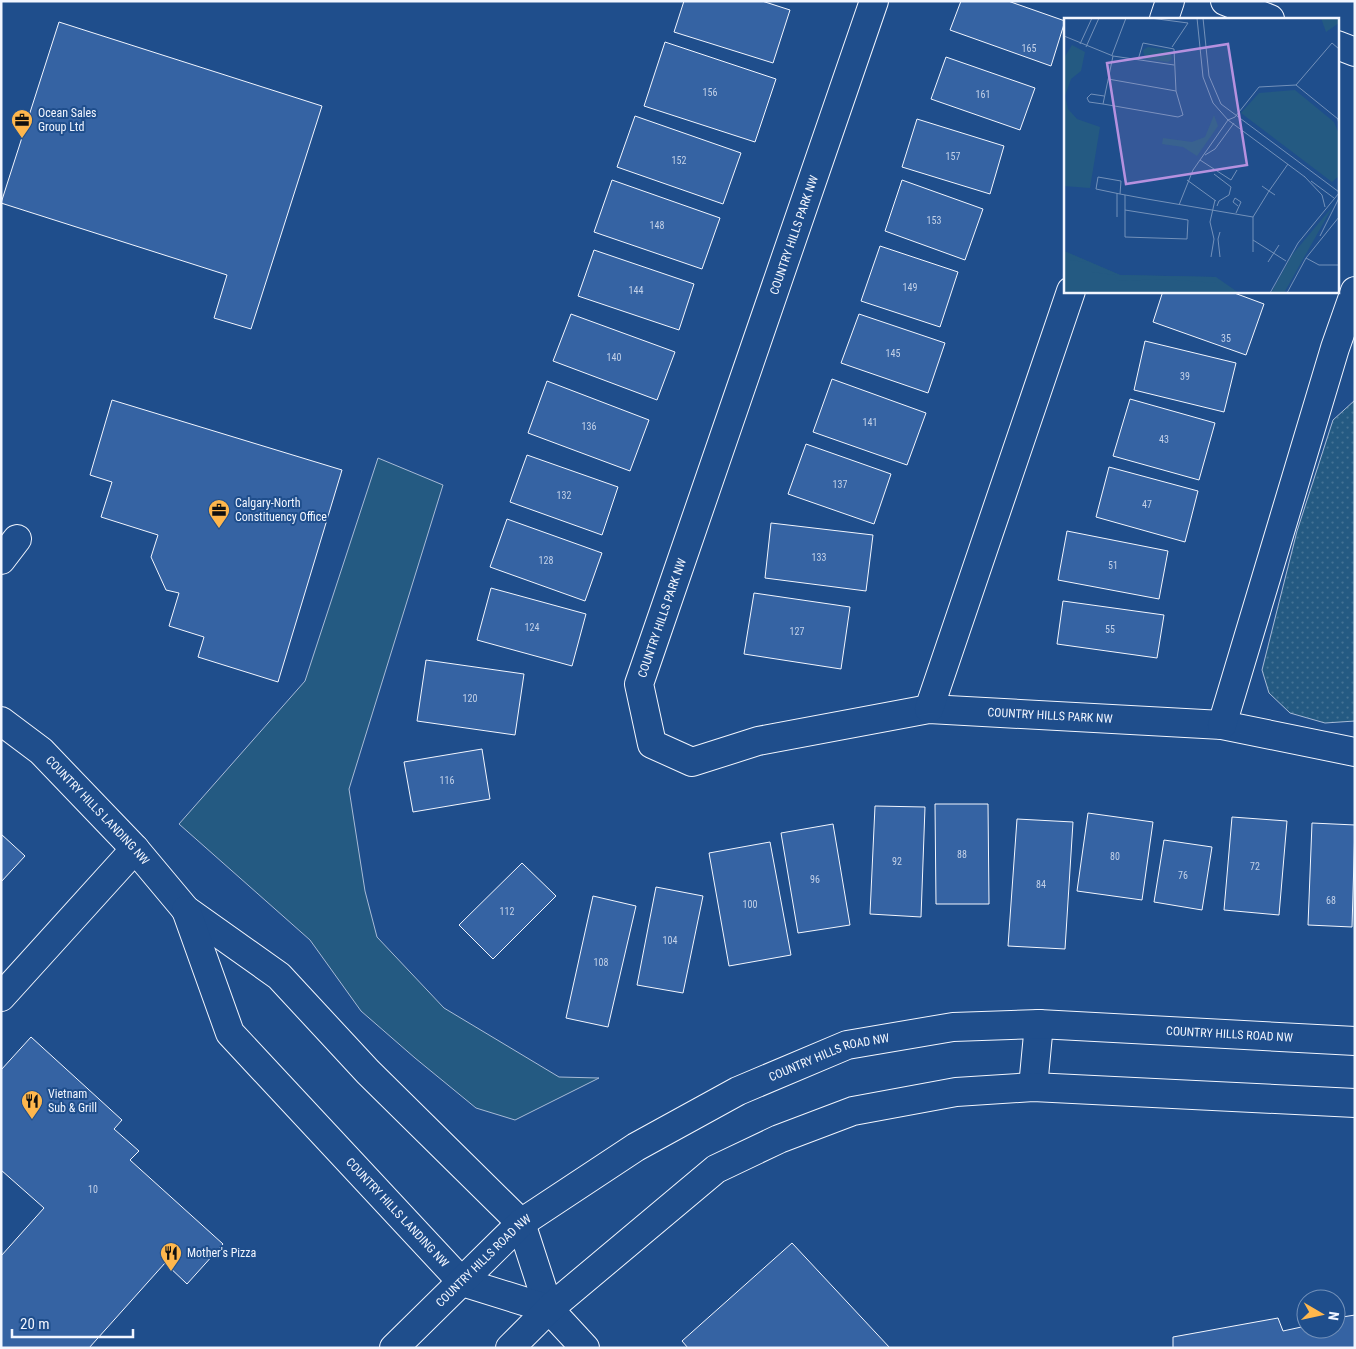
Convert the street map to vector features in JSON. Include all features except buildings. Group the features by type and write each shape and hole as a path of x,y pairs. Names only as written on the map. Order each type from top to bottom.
{"street":[{"name":"COUNTRY HILLS PARK NW","path":"874,1 639,684 652,744 692,762 758,741 929,710 1222,725 1355,752"},
{"path":"1164,18 1170,1"},
{"path":"1225,1 1268,18"},
{"path":"1338,45 1355,52"},
{"path":"1222,725 1345,351 1355,291"},
{"path":"929,710 1072,292"},
{"name":"COUNTRY HILLS LANDING NW","path":"1,721 41,752 135,849 186,910 279,976 368,1072 521,1223 549,1309"},
{"path":"1,997 135,849"},
{"name":"COUNTRY HILLS LANDING NW","path":"186,910 230,1033 462,1282 549,1309"},
{"path":"1033,1086 1039,1024"},
{"name":"COUNTRY HILLS ROAD NW","path":"394,1348 521,1223 636,1147 738,1090 847,1045 953,1027 1039,1024 1355,1041"},
{"path":"510,1348 549,1309 716,1169 779,1139 853,1111 956,1092 1033,1086 1355,1104"},
{"path":"549,1309 584,1348"}],"shaded area":[{"path":"1355,400 1355,721 1325,723 1290,713 1269,693 1262,670 1297,531 1333,420"},
{"path":"378,458 443,485 349,789 365,891 377,937 444,1008 559,1077 599,1078 515,1120 476,1108 361,1011 310,940 179,824 305,681"}],"place":[{"name":"Ocean Sales Group Ltd","path":"22,139"},
{"name":"Calgary-North Constituency Office","path":"219,529"},
{"name":"Vietnam Sub & Grill","path":"32,1120"},
{"name":"Mother's Pizza","path":"171,1272"}]}
